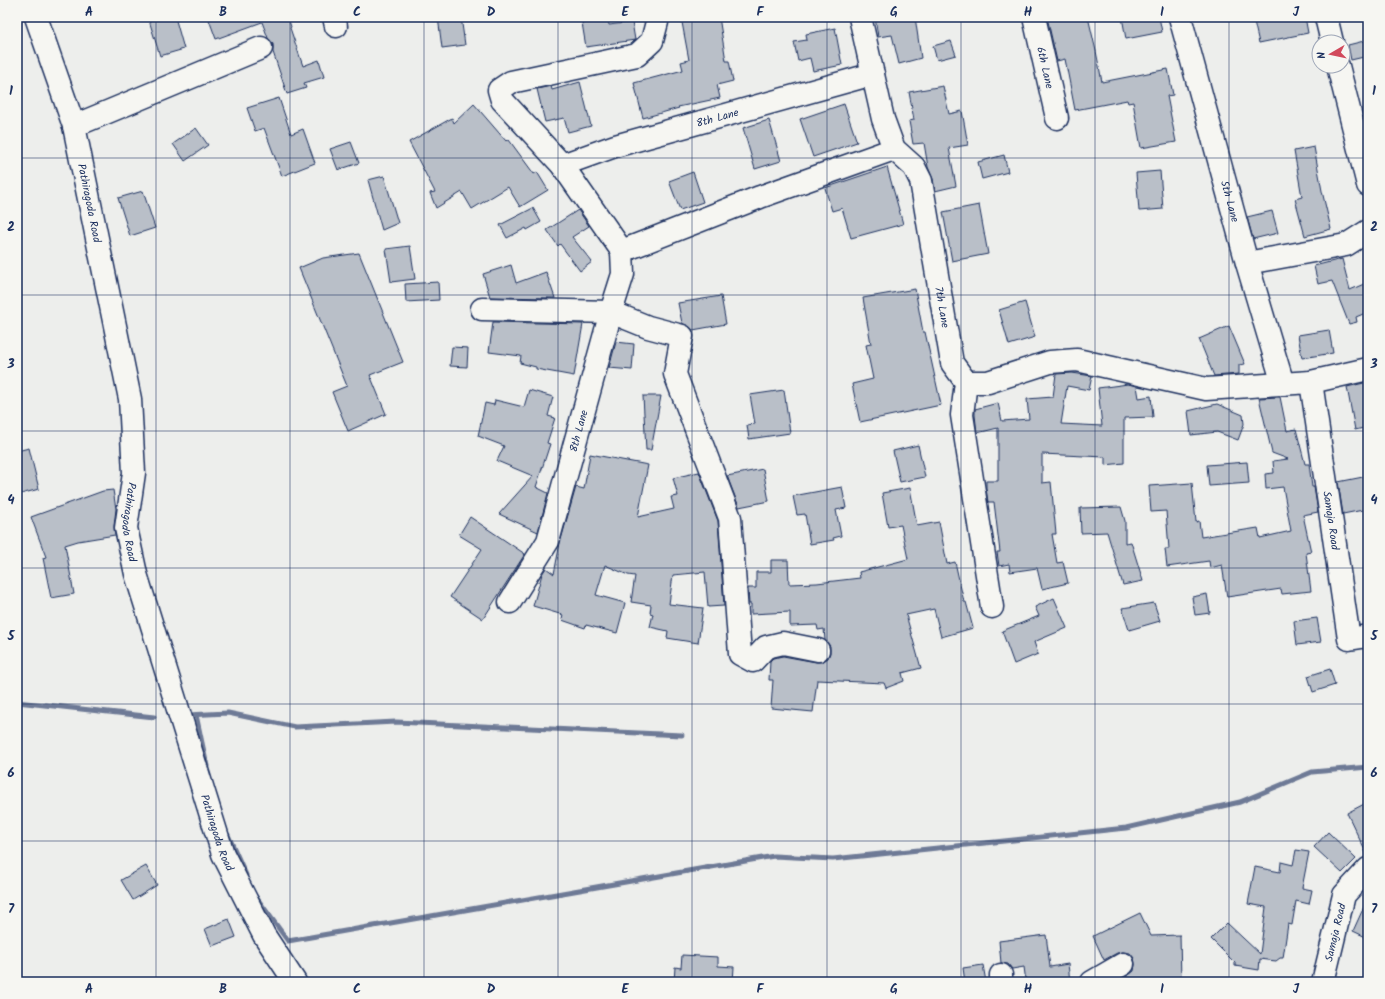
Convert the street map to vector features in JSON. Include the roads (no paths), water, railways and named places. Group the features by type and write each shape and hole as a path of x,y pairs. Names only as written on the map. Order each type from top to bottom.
{"street":[{"name":"Pathiragoda Road","path":"36,17 74,126 130,399 134,472 126,528 136,574 223,854 264,934 295,982"},
{"path":"656,17 657,22 652,41 637,55 511,82 499,90 502,100 562,165 622,251 760,197 894,149"},
{"name":"7th Lane","path":"860,17 883,119 894,149 914,167 921,181 952,364 966,382"},
{"name":"6th Lane","path":"1034,17 1057,118"},
{"name":"5th Lane","path":"1180,17 1247,263 1283,384"},
{"path":"1326,17 1330,34"},
{"path":"74,126 261,48"},
{"name":"8th Lane","path":"562,165 615,146 873,74"},
{"path":"1340,74 1367,181"},
{"path":"1247,263 1346,245 1368,231"},
{"name":"8th Lane","path":"510,602 548,541 611,312 623,274 622,251"},
{"path":"482,309 611,312 648,327 682,336 675,374 730,518 740,654 753,661 766,648 782,643 818,650"},
{"path":"992,607 962,415 966,382 988,382 1050,362 1077,360 1206,389 1311,382 1368,369"},
{"name":"Samaja Road","path":"1311,382 1349,639 1368,636"},
{"name":"Samaja Road","path":"1323,982 1344,895 1368,869"},
{"path":"1092,982 1123,964"}],"waterway":[{"path":"17,702 154,717"},
{"path":"187,715 228,713 295,727 396,722 682,735"},
{"path":"196,715 207,766"},
{"path":"256,897 288,941 774,856 833,859 1126,828 1240,802 1312,772 1368,767"},
{"path":"228,835 246,875"}]}
